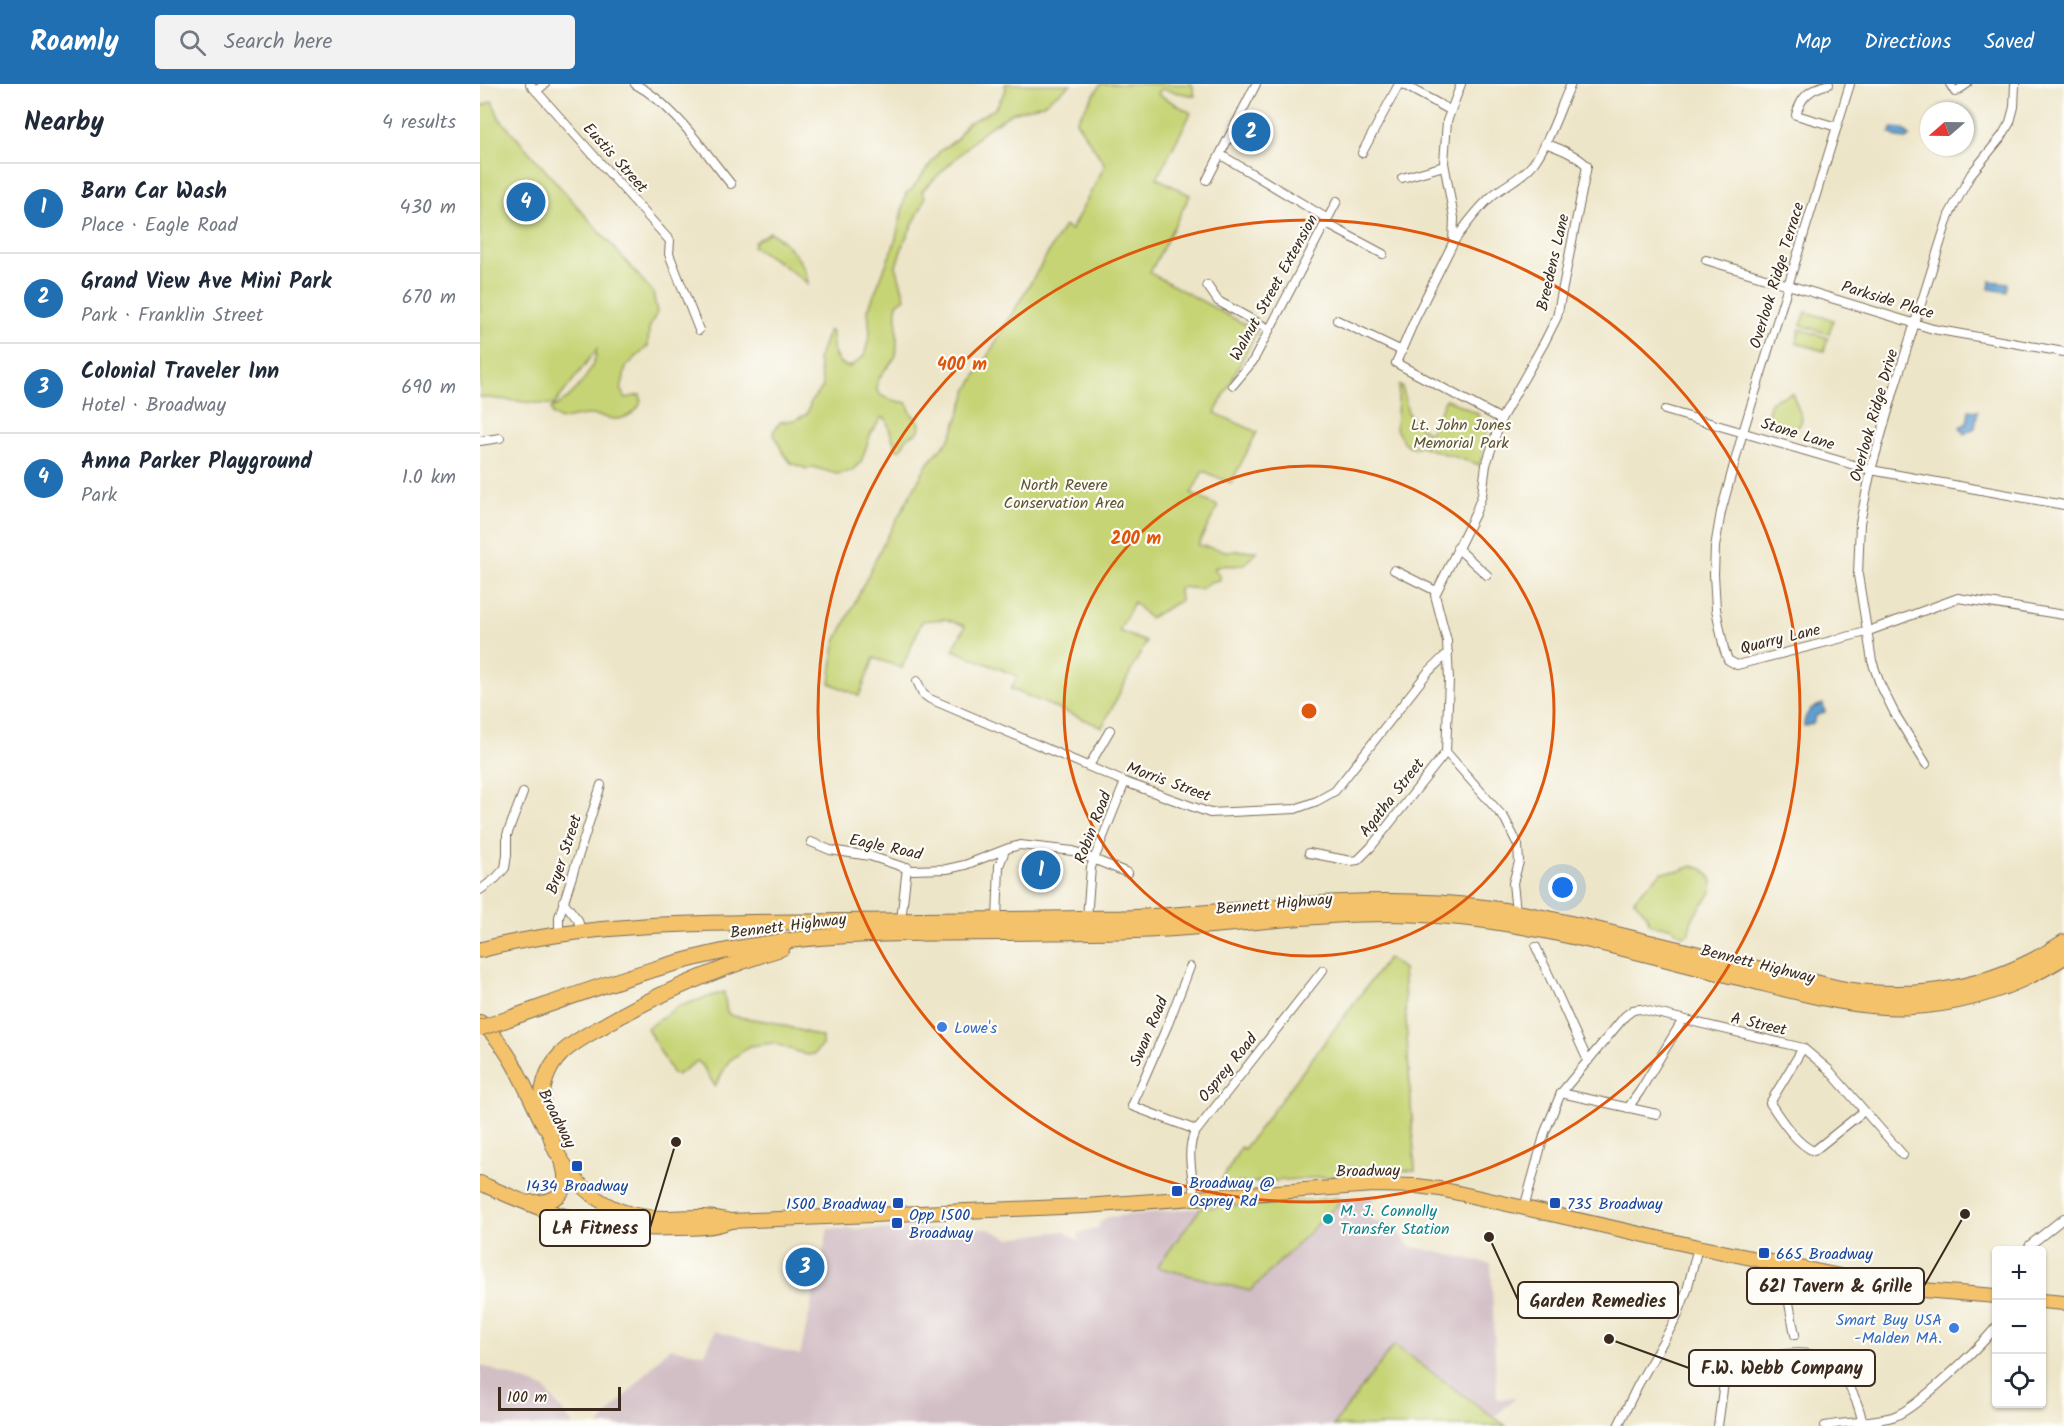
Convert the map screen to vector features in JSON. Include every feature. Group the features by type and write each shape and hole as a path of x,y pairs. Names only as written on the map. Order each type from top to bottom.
{"highway":[{"name":"Bennett Highway","path":"480,950 558,934 667,924 1087,918 1182,915 1378,901 1446,903 1516,912 1838,988 1883,994 1928,993 1972,984 2015,970 2064,942"},
{"name":"Bennett Highway","path":"480,1028 615,981 685,960 748,946 814,938 878,934 1140,930 1346,915 1421,914 1481,920 1540,930 1818,996 1878,1006 1923,1006 1968,999 2025,979 2064,957"},
{"path":"556,1151 543,1113 542,1091 551,1067 568,1048 620,1016 672,989 736,964 814,938"}],"main road":[{"name":"Broadway","path":"480,1022 503,1047 556,1151 585,1190 615,1209 645,1217 715,1216 730,1221"},
{"path":"523,1201 549,1201 556,1198 562,1190 565,1183 565,1172 556,1151"},
{"name":"Broadway","path":"480,1183 570,1218 631,1227 659,1228 716,1227 730,1221 1085,1206 1319,1187 1395,1185 1440,1189 1698,1247 1899,1288 1992,1296"},
{"path":"2046,1301 2064,1303"}],"street":[{"path":"533,87 545,84"},
{"path":"635,84 650,92 667,107 730,184"},
{"path":"1207,180 1256,84"},
{"path":"1362,153 1401,84 1450,110"},
{"path":"1453,243 1454,218 1444,166 1450,110 1461,84"},
{"path":"1501,419 1396,363 1453,243 1472,215 1494,194 1516,180 1533,164 1545,143 1571,84"},
{"path":"1829,84 1805,94 1799,103 1796,115 1837,127"},
{"name":"Overlook Ridge Terrace","path":"1743,432 1850,84"},
{"path":"1950,84 1955,92 1967,84"},
{"name":"Overlook Ridge Drive","path":"1926,764 1895,714 1880,684 1872,661 1858,565 1860,523 1871,470 1954,205 1971,174 2002,136 2010,122 2014,107 2015,84"},
{"name":"Eustis Street","path":"533,87 670,241 669,254 699,330"},
{"name":"Breedens Lane","path":"1436,591 1475,514 1482,495 1486,465 1501,419 1557,317 1587,166 1569,153 1545,143"},
{"path":"1221,155 1383,254"},
{"path":"1402,178 1444,166"},
{"name":"Walnut Street Extension","path":"1233,385 1253,361 1337,201"},
{"name":"Parkside Place","path":"1706,260 1942,331 2064,352"},
{"path":"1207,285 1218,301 1269,329"},
{"path":"1337,320 1402,351"},
{"name":"Stone Lane","path":"1665,410 1871,470 2064,505"},
{"name":"Quarry Lane","path":"1743,432 1721,512 1715,547 1716,609 1728,660 1737,665 1866,632 1958,598 2064,615"},
{"path":"480,441 500,438"},
{"path":"1457,548 1487,575"},
{"path":"1394,570 1436,591 1436,601 1448,653 1446,752 1505,819 1518,845 1519,862 1513,883 1516,912"},
{"name":"Morris Street","path":"917,681 920,690 930,699 1125,782 1213,813 1290,810 1317,801 1338,787 1428,672 1448,653"},
{"path":"1089,766 1110,730"},
{"name":"Agatha Street","path":"1309,853 1351,861 1358,860 1371,847 1446,752"},
{"name":"Robin Road","path":"1087,918 1089,879 1094,858 1125,782"},
{"name":"Bryer Street","path":"558,934 563,901 601,785"},
{"path":"480,890 505,868 507,835 523,793"},
{"name":"Eagle Road","path":"811,842 829,854 870,856 912,870 965,865 1020,845 1065,849 1094,858 1128,873"},
{"path":"997,920 999,866 1005,850"},
{"path":"901,921 908,867"},
{"path":"563,901 578,920 581,931"},
{"path":"1524,1208 1545,1132 1561,1094 1588,1061 1536,947"},
{"name":"Swan Road","path":"1190,967 1132,1106 1196,1130"},
{"name":"Osprey Road","path":"1196,1130 1323,970"},
{"name":"A Street","path":"1588,1061 1625,1016 1633,1010 1640,1009 1682,1021 1803,1048 1827,1069 1903,1155"},
{"path":"1628,1108 1682,1021"},
{"path":"1803,1048 1770,1103 1782,1121 1807,1148 1814,1150 1864,1112"},
{"path":"1561,1094 1657,1114"},
{"path":"1195,1197 1191,1145 1196,1130"},
{"path":"2029,1246 2064,1218"},
{"path":"1618,1426 1642,1377 1677,1317 1698,1247"},
{"path":"1787,1265 1786,1287 1795,1335"},
{"path":"1825,1426 1862,1420 1879,1423 1902,1413 1925,1395 1992,1331"},
{"path":"1718,1426 1725,1375 1730,1368 1798,1352 1816,1356 1839,1370 1857,1401 1862,1420"}],"shaded area":[{"path":"1373,1196 1373,1221 1395,1226 1409,1246 1491,1264 1497,1399 1516,1398 1486,1424 1436,1426 598,1426 669,1348 705,1354 715,1331 800,1355 828,1229 989,1229 1009,1238 1064,1231 1079,1241 1078,1233 1098,1228 1100,1222 1107,1217 1201,1208 1157,1267 1286,1255 1338,1204 1337,1198"},
{"path":"480,1365 544,1388 574,1426 480,1426"}],"green space":[{"path":"1005,84 1071,84 1043,104 1012,113 985,130 922,191 925,197 923,204 904,242 896,266 905,298 897,304 896,355 882,374 877,388 878,392 887,399 907,403 911,413 920,423 919,431 907,438 901,449 896,449 887,422 885,418 881,418 871,433 861,462 851,471 837,474 813,467 807,469 791,463 773,432 780,422 795,420 807,414 811,401 823,387 818,360 829,330 832,332 832,344 837,359 844,366 850,367 864,356 870,334 868,310 895,242 906,193 912,189 940,151 957,139 966,124 995,109 1006,90"},
{"name":"North Revere Conservation Area","path":"1101,84 1192,84 1195,96 1161,89 1158,94 1191,113 1157,178 1190,195 1150,273 1257,331 1215,413 1257,432 1231,483 1203,471 1191,494 1218,506 1198,545 1226,551 1257,551 1240,565 1214,568 1220,580 1210,582 1201,589 1181,587 1180,601 1149,618 1134,602 1119,631 1146,642 1102,727 1011,689 1017,676 953,650 965,626 945,619 922,621 902,668 874,658 859,696 830,683 835,644 881,548 928,463 951,437 968,389 1064,226 1071,230 1105,165 1076,121"},
{"path":"492,101 500,119 653,292 657,312 649,329 648,346 626,367 621,390 626,398 640,395 641,400 635,412 626,417 617,419 585,415 560,420 552,414 551,408 567,398 587,375 597,349 554,405 480,397 480,107"},
{"path":"1246,118 1265,128 1256,146 1237,136"},
{"path":"770,232 795,254 804,269 808,284 753,247 754,242"},
{"path":"1806,312 1833,320 1829,334 1801,325"},
{"path":"1800,329 1828,338 1824,351 1796,343"},
{"name":"Lt. John Jones Memorial Park","path":"1399,385 1402,387 1411,418 1428,432 1446,399 1477,413 1487,429 1480,465 1423,447 1424,445 1414,448 1404,443 1396,429"},
{"path":"1792,393 1802,418 1800,425 1793,430 1771,423 1767,416 1771,401"},
{"path":"1693,866 1706,872 1711,880 1712,889 1692,920 1689,933 1683,936 1670,927 1650,925 1646,914 1634,900 1662,872 1679,871"},
{"path":"1388,958 1403,969 1415,1170 1219,1185 1241,1147 1244,1149"},
{"path":"724,992 727,1012 732,1016 772,1022 822,1037 822,1045 814,1054 807,1055 773,1043 750,1046 729,1061 715,1086 697,1061 677,1075 673,1074 647,1028 679,1006"},
{"path":"1337,1198 1338,1204 1250,1291 1157,1267 1201,1208"},
{"path":"1394,1345 1506,1426 1333,1426"}],"water":[{"path":"1892,128 1904,129 1910,136 1906,139 1897,138 1890,133"},
{"path":"1990,281 2008,283 2006,292 1989,289"},
{"path":"1969,410 1978,411 1975,428 1964,434 1960,427 1967,423"},
{"path":"1823,704 1825,712 1816,716 1813,724 1804,726 1809,711"}],"place":[{"name":"Grand View Ave Mini Park","path":"1251,132"},
{"name":"Anna Parker Playground","path":"526,202"},
{"name":"Barn Car Wash","path":"1041,870"},
{"name":"Lowe's","path":"942,1027"},
{"name":"LA Fitness","path":"676,1142"},
{"name":"1434 Broadway","path":"577,1166"},
{"name":"Broadway @ Osprey Rd","path":"1177,1191"},
{"name":"1500 Broadway","path":"898,1203"},
{"name":"735 Broadway","path":"1555,1203"},
{"name":"621 Tavern & Grille","path":"1965,1214"},
{"name":"M. J. Connolly Transfer Station","path":"1328,1219"},
{"name":"Opp 1500 Broadway","path":"897,1223"},
{"name":"Garden Remedies","path":"1489,1237"},
{"name":"665 Broadway","path":"1764,1253"},
{"name":"Colonial Traveler Inn","path":"805,1267"},
{"name":"Smart Buy USA -Malden MA.","path":"1954,1328"},
{"name":"F.W. Webb Company","path":"1609,1339"}]}
